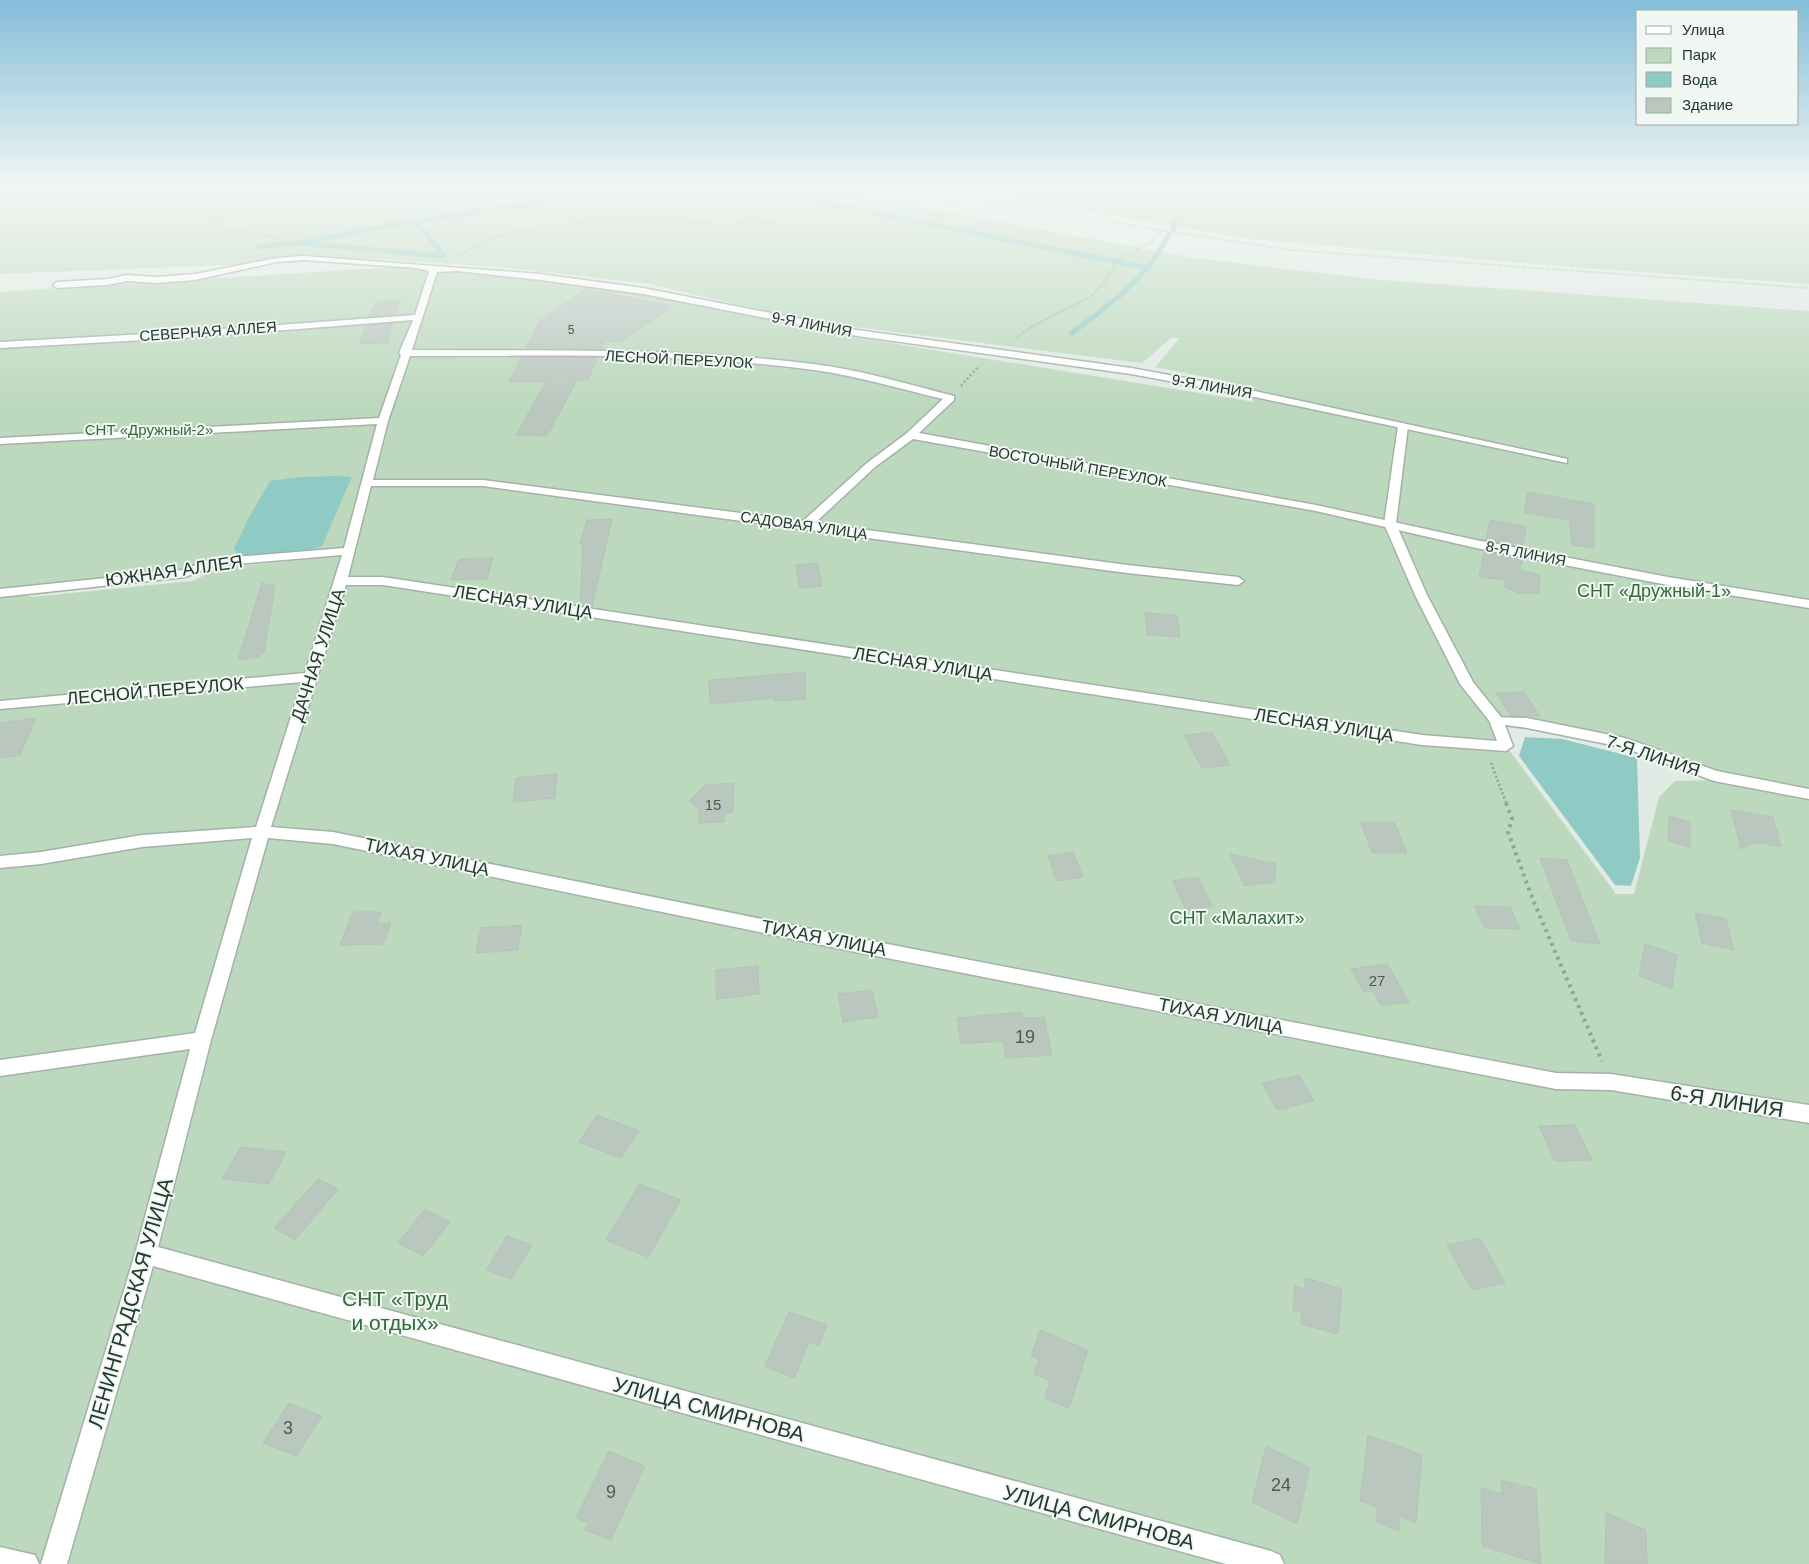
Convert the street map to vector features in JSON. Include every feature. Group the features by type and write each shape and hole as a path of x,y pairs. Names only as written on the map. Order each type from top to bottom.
{"street":[{"name":"9-Я ЛИНИЯ","path":"57,285 107,282 127,278 157,280 195,277 290,259"},
{"name":"9-Я ЛИНИЯ","path":"317,259 416,266 434,270 456,269 606,286 756,312 774,318 857,333 991,350 1131,371 1250,393 1562,461"},
{"name":"ДАЧНАЯ УЛИЦА","path":"202,1040 262,832 341,581 383,421 404,353 434,270"},
{"name":"СЕВЕРНАЯ АЛЛЕЯ","path":"0,345 182,335 417,317"},
{"name":"ЛЕСНОЙ ПЕРЕУЛОК","path":"404,353 608,355 758,363 814,368 950,398"},
{"path":"806,524 871,465 911,435 950,398"},
{"path":"0,441 383,421"},
{"path":"1403,426 1390,524 1421,595 1467,684 1496,720 1499,745"},
{"name":"ВОСТОЧНЫЙ ПЕРЕУЛОК","path":"911,435 1244,495"},
{"name":"САДОВАЯ УЛИЦА","path":"368,483 483,484 806,524 1127,569 1238,581"},
{"name":"8-Я ЛИНИЯ","path":"1244,495 1390,524 1476,544 1648,577 1809,604"},
{"name":"ЮЖНАЯ АЛЛЕЯ","path":"0,593 185,573 211,563 348,552"},
{"name":"ЛЕСНАЯ УЛИЦА","path":"341,581 383,581 1402,737 1499,745"},
{"name":"ЛЕСНОЙ ПЕРЕУЛОК","path":"0,705 310,677"},
{"name":"7-Я ЛИНИЯ","path":"1496,720 1527,723 1625,743 1714,776 1809,794"},
{"name":"ТИХАЯ УЛИЦА","path":"0,862 41,858 142,841 262,832 333,838 856,945 1556,1081 1611,1082 1645,1088"},
{"path":"0,1068 202,1040"},
{"name":"ЛЕНИНГРАДСКАЯ УЛИЦА","path":"54,1564 146,1254 202,1040"},
{"name":"6-Я ЛИНИЯ","path":"1645,1088 1809,1114"},
{"name":"УЛИЦА СМИРНОВА","path":"146,1254 1271,1564"},
{"path":"0,1560 26,1564"}],"path":[{"path":"434,270 448,266 456,259"},
{"path":"950,398 991,350 1092,296 1108,278 1116,262 1121,259"},
{"path":"1397,259 1809,288"},
{"path":"1499,745 1490,762 1512,819 1508,832 1533,900 1611,1082"}],"green space":[{"path":"0,259 1202,259 1381,280 1809,311 1809,1564 0,1564 0,292 394,267 575,284 632,292 753,312 780,325 1254,402 1250,393 1226,381 1155,367 1180,338 1171,338 1142,363 808,321 650,284 502,267 376,259 0,274","holes":["483,483 806,525 814,531 482,487 381,486","347,552 341,556 218,568 193,581 32,597 15,591 185,573 211,563","1497,720 1625,743 1715,780 1675,781 1659,797 1634,894 1616,894 1506,746"]},
{"path":"1479,259 1809,259 1809,284"}],"water":[{"path":"300,477 352,477 322,546 312,550 238,556 234,549 248,519 270,481"},
{"path":"1525,737 1562,739 1637,758 1640,858 1631,886 1615,885 1519,756"}],"building":[{"path":"586,289 673,306 620,342 604,341 601,349 526,348 539,322"},
{"path":"400,301 396,314 369,316 377,302"},
{"path":"393,323 387,343 359,344 366,326"},
{"path":"521,358 597,358 588,380 577,380 547,436 516,435 546,382 509,382"},
{"path":"1528,492 1594,504 1594,548 1572,545 1569,520 1524,512"},
{"path":"612,519 592,607 580,605 583,544 580,544 587,520"},
{"path":"1490,520 1526,527 1523,547 1486,540"},
{"path":"1484,552 1522,559 1520,570 1540,575 1539,593 1518,593 1505,587 1506,580 1479,577"},
{"path":"493,558 487,579 451,580 459,559"},
{"path":"817,563 822,586 800,588 796,565"},
{"path":"262,583 275,586 264,652 258,657 238,660"},
{"path":"1145,613 1177,615 1180,637 1147,635"},
{"path":"805,672 806,699 775,701 775,698 710,704 709,680"},
{"path":"1524,692 1540,716 1511,716 1496,693"},
{"path":"36,718 20,755 0,758 0,723"},
{"path":"1212,732 1230,765 1202,768 1184,735"},
{"path":"557,774 555,798 513,802 516,778"},
{"path":"734,783 733,812 725,813 724,822 699,823 699,809 689,801 705,785"},
{"path":"1731,810 1773,817 1781,847 1756,842 1741,849"},
{"path":"1669,816 1690,822 1690,847 1668,841"},
{"path":"1361,822 1394,822 1407,853 1372,853"},
{"path":"1073,852 1083,877 1057,881 1048,856"},
{"path":"1230,854 1276,864 1275,882 1244,886"},
{"path":"1540,858 1567,860 1600,944 1571,941"},
{"path":"1198,877 1212,906 1186,910 1173,881"},
{"path":"1475,906 1510,907 1520,929 1484,928"},
{"path":"353,912 381,912 377,923 391,923 383,944 340,945"},
{"path":"1695,913 1726,919 1734,950 1702,943"},
{"path":"522,925 518,950 476,953 481,928"},
{"path":"1645,944 1677,955 1672,988 1639,976"},
{"path":"1387,964 1409,1002 1381,1006 1373,991 1364,992 1351,969"},
{"path":"758,966 759,994 716,999 716,970"},
{"path":"872,990 878,1017 843,1022 838,994"},
{"path":"1022,1012 1023,1018 1044,1017 1052,1055 1006,1058 1003,1041 961,1044 957,1018"},
{"path":"1299,1075 1314,1101 1277,1110 1262,1083"},
{"path":"597,1115 639,1131 621,1158 579,1142"},
{"path":"1575,1125 1592,1160 1555,1161 1539,1126"},
{"path":"241,1147 286,1152 269,1184 222,1179"},
{"path":"318,1179 338,1189 295,1240 274,1228"},
{"path":"640,1184 681,1200 648,1257 606,1240"},
{"path":"425,1209 450,1222 423,1256 398,1243"},
{"path":"507,1236 532,1245 511,1279 486,1270"},
{"path":"1480,1238 1505,1283 1472,1290 1447,1245"},
{"path":"1305,1278 1342,1289 1338,1334 1301,1324 1302,1312 1293,1310 1295,1286 1304,1289"},
{"path":"789,1312 827,1325 819,1346 809,1342 794,1378 765,1366"},
{"path":"1040,1330 1088,1350 1069,1408 1045,1398 1050,1381 1034,1374 1039,1360 1031,1356"},
{"path":"289,1403 322,1416 296,1456 263,1443"},
{"path":"1368,1435 1422,1455 1416,1523 1400,1516 1399,1531 1376,1522 1377,1507 1360,1501"},
{"path":"1266,1446 1310,1468 1297,1524 1252,1502"},
{"path":"609,1451 645,1466 611,1540 585,1530 588,1523 576,1518"},
{"path":"1501,1480 1536,1489 1541,1564 1482,1546 1481,1488 1502,1494"},
{"path":"1606,1513 1646,1530 1647,1564 1605,1564"}],"waterway":[{"path":"1104,259 1147,268"},
{"path":"1147,268 1154,259"},
{"path":"1072,333 1114,301 1147,268"}],"park label":[{"name":"СНТ «Дружный-2»","path":"149,429"},
{"name":"СНТ «Дружный-1»","path":"1654,591"},
{"name":"СНТ «Малахит»","path":"1237,918"},
{"name":"СНТ «Труд и отдых»","path":"395,1310"}]}
